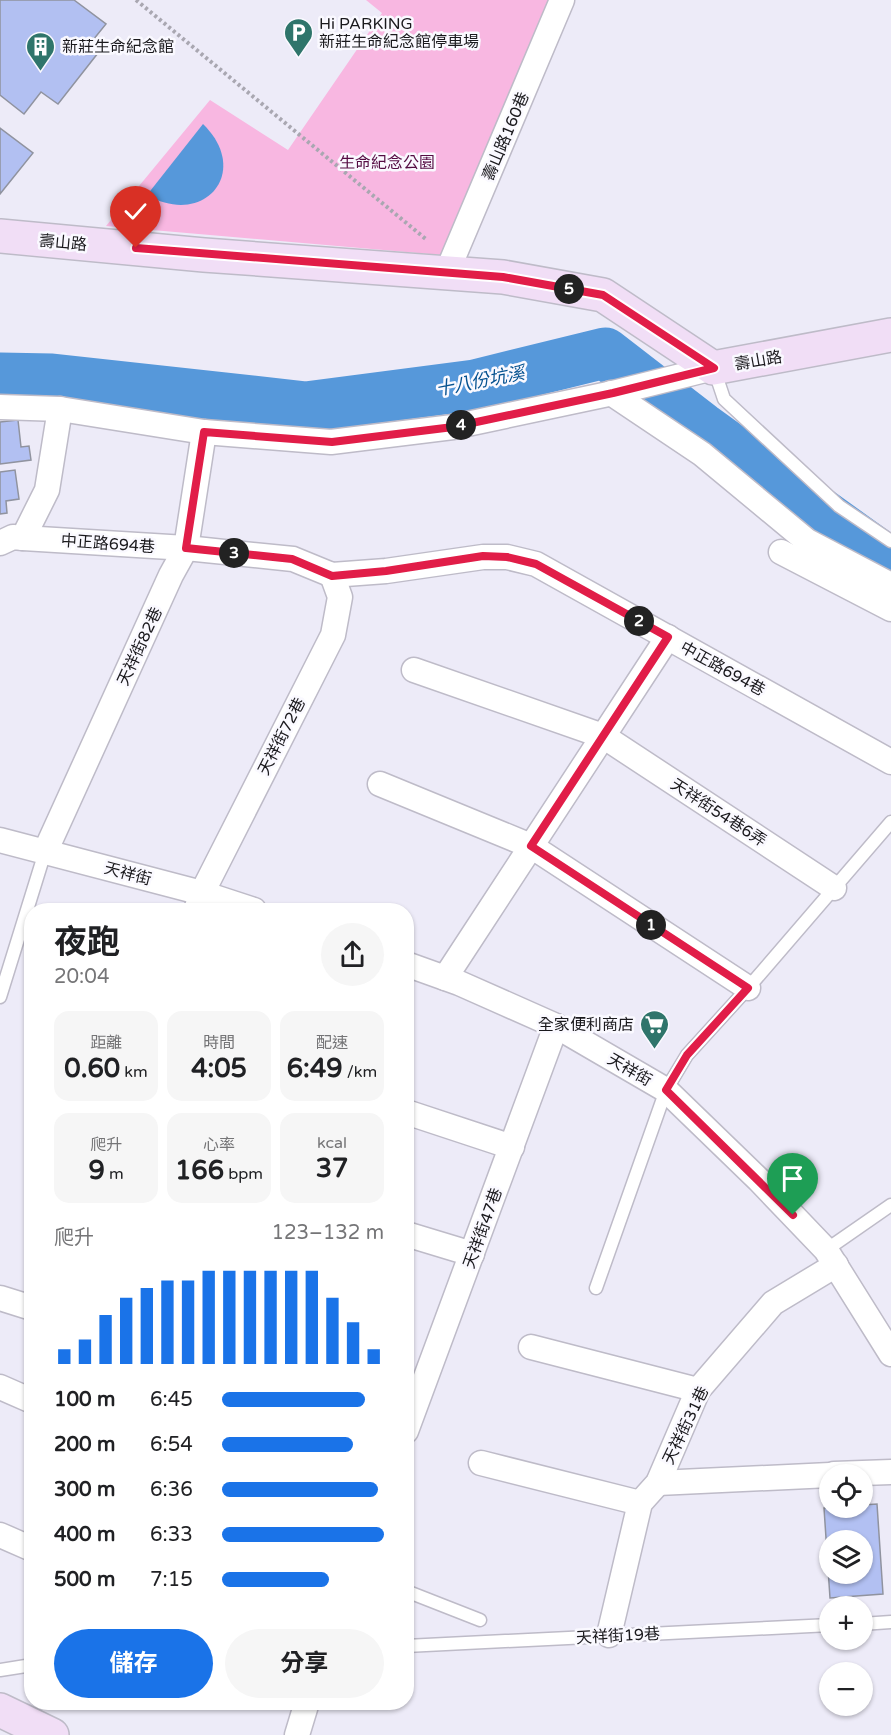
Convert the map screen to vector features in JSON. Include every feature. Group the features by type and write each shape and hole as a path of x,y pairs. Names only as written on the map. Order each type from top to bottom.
{"street":[{"name":"壽山路160巷","path":"447,272 562,0"},
{"name":"壽山路","path":"0,236 204,255 503,277 603,295 705,370 891,335"},
{"path":"0,407 60,409 204,432 332,442 453,427 612,393 705,370"},
{"path":"612,393 702,454 807,542 891,585"},
{"path":"12,540 47,490 60,409"},
{"name":"天祥街82巷","path":"45,852 171,575 186,548 204,432"},
{"name":"中正路694巷","path":"12,540 186,548 292,559 332,576 386,571 483,556 507,557 536,564 891,762"},
{"path":"781,552 891,609"},
{"name":"天祥街72巷","path":"199,902 333,635 340,597 332,576"},
{"path":"445,978 668,637"},
{"name":"天祥街54巷6弄","path":"414,670 603,736 834,888"},
{"path":"380,784 531,846 748,988"},
{"name":"天祥街","path":"0,840 45,852 199,902"},
{"name":"天祥街","path":"414,967 556,1026 666,1090 759,1180 831,1258 891,1354"},
{"name":"天祥街47巷","path":"414,1410 556,1026"},
{"path":"414,1115 512,1147"},
{"path":"414,1236 472,1254"},
{"name":"天祥街31巷","path":"609,1635 640,1503 657,1484 698,1390 773,1303 831,1258"},
{"path":"0,1298 24,1306"},
{"path":"531,1347 698,1390"},
{"path":"0,1387 24,1398"},
{"path":"481,1463 640,1503"},
{"path":"873,1473 891,1472"},
{"path":"657,1484 819,1476"},
{"path":"0,1535 24,1546"},
{"path":"0,1710 52,1735"},
{"path":"297,1735 305,1710"}],"lane":[{"path":"705,370 724,399 839,506 891,541"},
{"path":"596,1288 666,1090 687,1055 891,822"},
{"path":"29,903 45,852"},
{"path":"0,997 24,920"},
{"path":"831,1258 891,1205"},
{"path":"414,1594 480,1620"},
{"path":"873,1623 891,1622"},
{"name":"天祥街19巷","path":"414,1646 819,1625"},
{"path":"0,1670 24,1666"}],"path":[{"path":"136,0 426,238 447,272"}],"green space":[{"name":"生命紀念公園","path":"366,0 554,0 441,255 106,226 210,100 288,150 382,13"}],"water":[{"path":"203,124 217,142 223,160 222,176 215,190 203,200 187,205 168,203 147,195"}],"building":[{"name":"新莊生命紀念館","path":"0,0 74,0 106,24 89,45 98,53 58,104 41,92 24,114 0,95"},
{"path":"0,128 33,153 0,194"},
{"path":"18,420 21,447 29,446 31,460 0,464 0,422"},
{"path":"15,470 19,499 6,501 7,513 0,514 0,472"},
{"path":"873,1504 877,1504 883,1594 830,1596 829,1584 873,1584 873,1530 825,1530 825,1518 873,1518"}],"waterway":[{"name":"十八份坑溪","path":"0,378 52,379 306,407 475,385 605,353 702,428 891,564"}],"place":[{"name":"Hi PARKING 新莊生命紀念館停車場","path":"298,58"},
{"name":"新莊生命紀念館","path":"41,72"},
{"name":"全家便利商店","path":"655,1050"}],"route":[{"path":"136,248 503,277 603,295 714,368 613,393 453,427 332,442 204,432 186,548 292,559 332,576 386,571 483,556 507,557 536,564 668,637 531,846 748,988 687,1055 666,1090 793,1215"}]}
